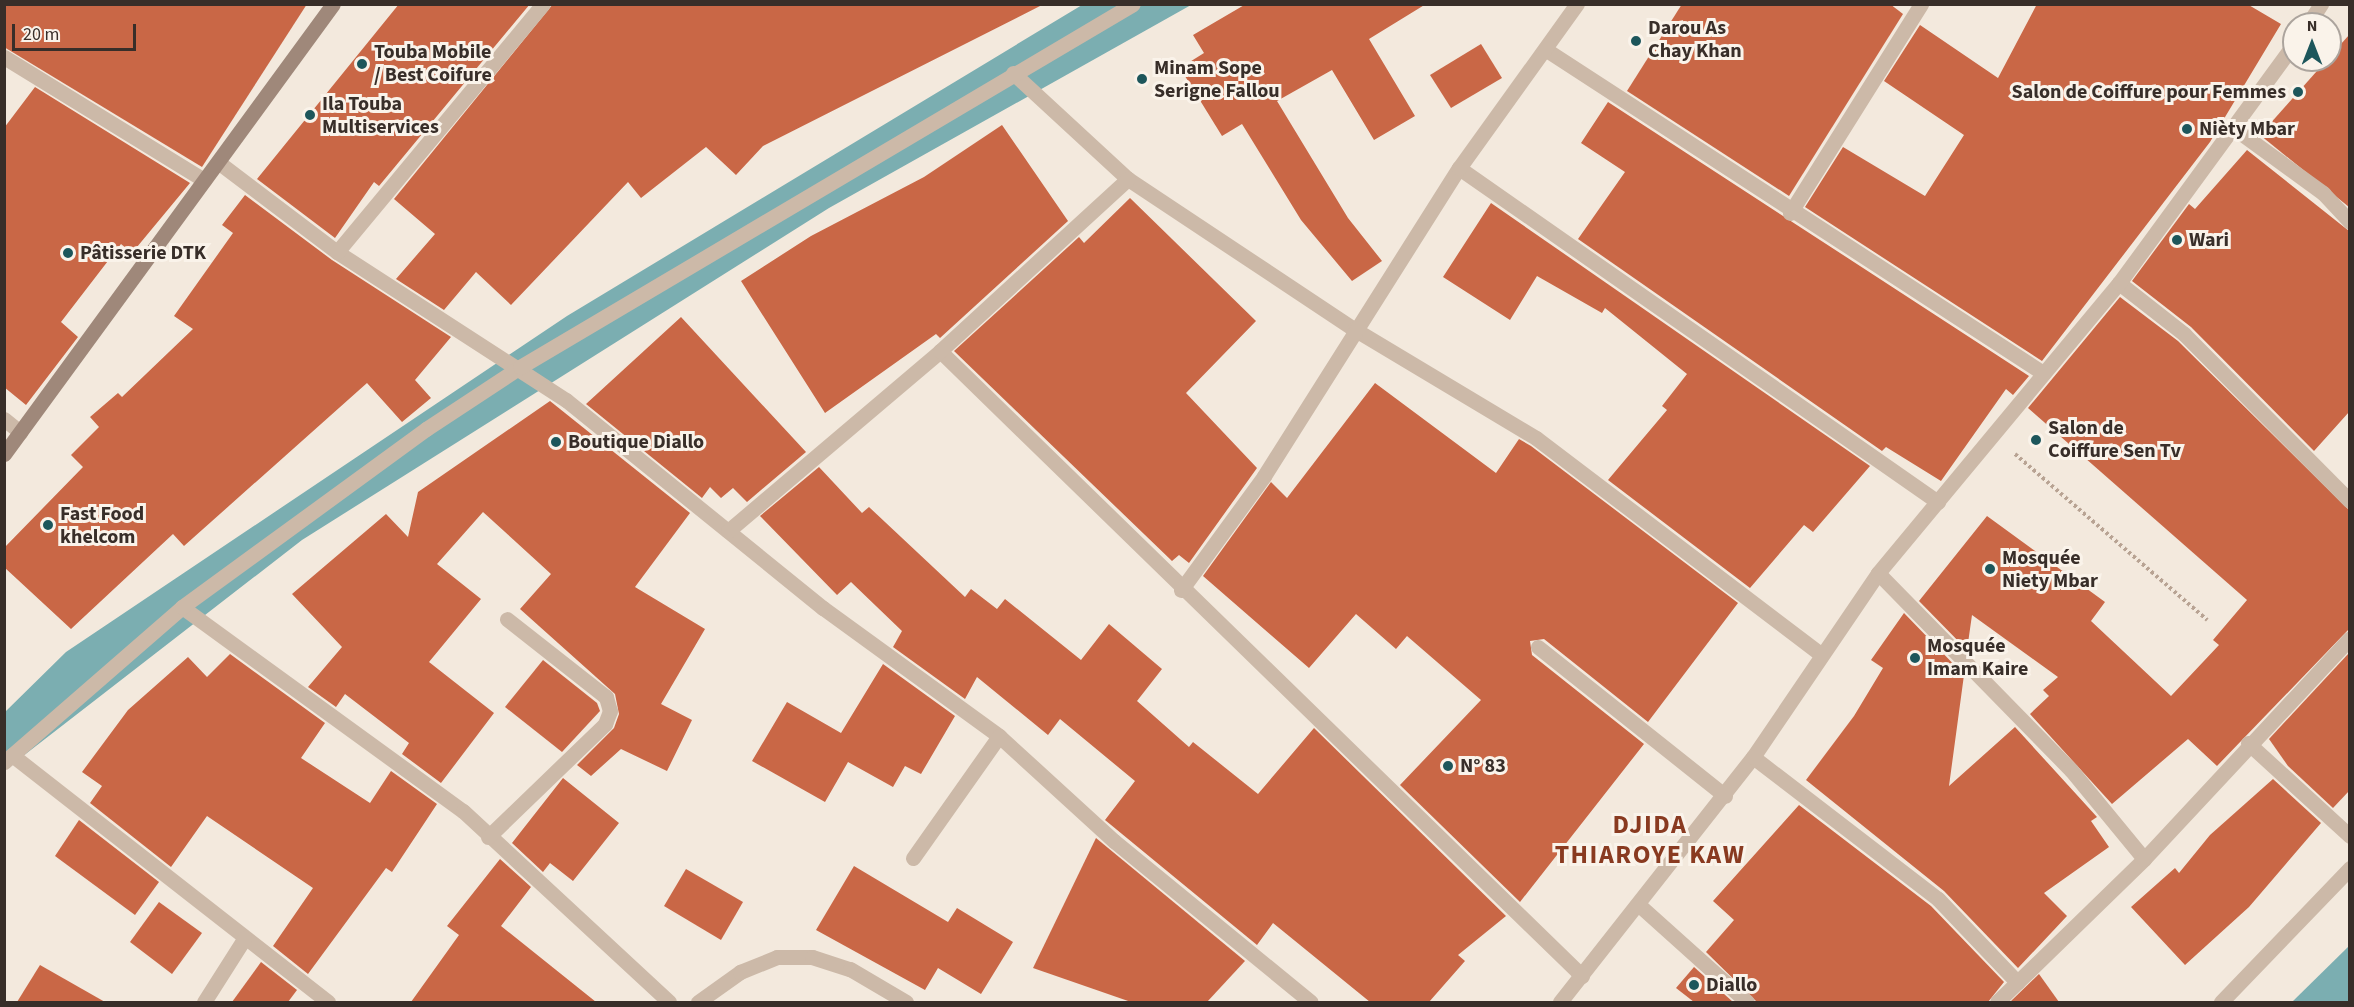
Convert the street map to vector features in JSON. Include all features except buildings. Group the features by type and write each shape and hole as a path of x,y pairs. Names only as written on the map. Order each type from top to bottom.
{"street":[{"path":"4,454 333,4"},
{"path":"337,252 543,4"},
{"path":"328,1002 8,758 182,607 307,512 520,367 1133,4"},
{"path":"1181,590 1264,476 1354,329 1459,168 1548,51 1577,4"},
{"path":"1790,213 1920,4"},
{"path":"1548,51 1790,213 2043,373"},
{"path":"4,57 204,180"},
{"path":"1560,1002 1754,757 1821,654 1878,573 2119,283 2235,129 2282,61"},
{"path":"1013,73 1128,179 1354,329 1536,438 1821,654"},
{"path":"2235,129 2323,193 2349,222"},
{"path":"218,162 337,252 520,367 728,531 999,736 1114,841 1311,1002"},
{"path":"1459,168 1938,502"},
{"path":"728,531 940,351 1128,179"},
{"path":"2119,283 2184,334 2349,501"},
{"path":"940,351 1181,590 1582,976"},
{"path":"4,419 20,432"},
{"path":"1878,573 2011,706 2144,859"},
{"path":"182,607 463,811 488,837 669,1002"},
{"path":"488,837 605,724 610,711 606,697 507,619"},
{"path":"1997,1002 2144,859 2248,743 2349,638"},
{"path":"1538,647 1725,796"},
{"path":"913,858 999,736"},
{"path":"2248,743 2349,836"},
{"path":"1754,757 1938,899 2017,982"},
{"path":"2221,1002 2349,868"},
{"path":"1639,905 1748,1002"},
{"path":"204,1002 244,939"},
{"path":"698,1002 740,972 777,957 812,957 850,969 906,1002"}],"path":[{"path":"1994,435 2207,620"}],"water":[{"path":"1082,5 1191,5 829,208 302,540 5,770 5,712 66,652 567,316"},
{"path":"2349,946 2349,1002 2292,1002"}],"place":[{"name":"Darou As Chay Khan","path":"1636,41"},
{"name":"Touba Mobile / Best Coifure","path":"362,64"},
{"name":"Minam Sope Serigne Fallou","path":"1142,79"},
{"name":"Salon de Coiffure pour Femmes","path":"2298,92"},
{"name":"Ila Touba Multiservices","path":"310,115"},
{"name":"Nièty Mbar","path":"2187,129"},
{"name":"Wari","path":"2177,240"},
{"name":"Pâtisserie DTK","path":"68,253"},
{"name":"Salon de Coiffure Sen Tv","path":"2036,440"},
{"name":"Boutique Diallo","path":"556,442"},
{"name":"Fast Food khelcom","path":"48,525"},
{"name":"Mosquée Niety Mbar","path":"1990,569"},
{"name":"Mosquée Imam Kaire","path":"1915,658"},
{"name":"N° 83","path":"1448,766"},
{"name":"Diallo","path":"1694,985"}],"district":[{"name":"DJIDA THIAROYE KAW","path":"1650,840"}]}
